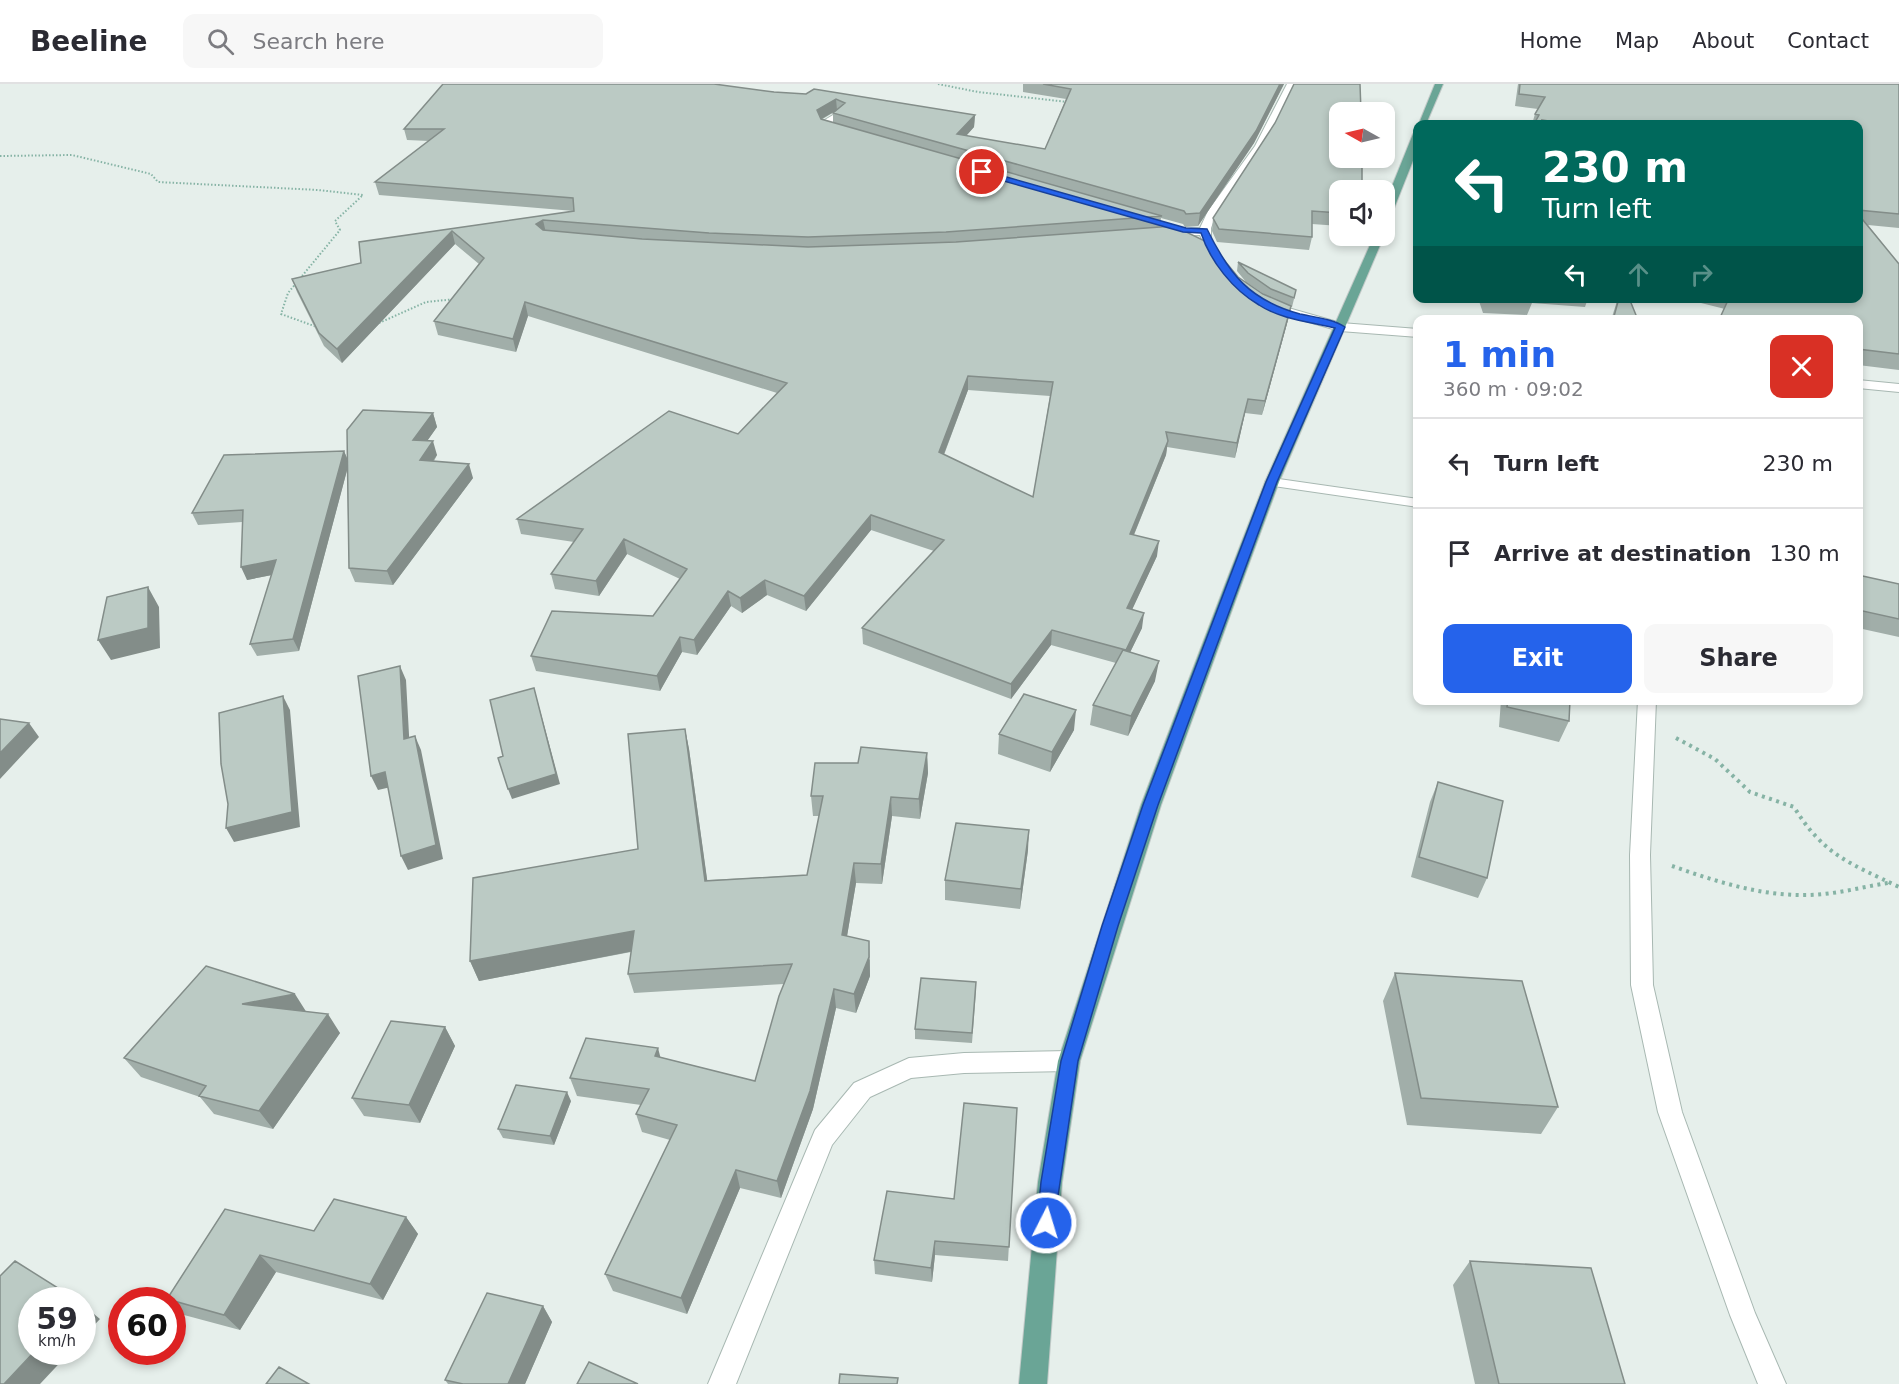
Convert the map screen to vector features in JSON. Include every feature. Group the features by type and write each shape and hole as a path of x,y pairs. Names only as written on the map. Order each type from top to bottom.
{"main road":[{"path":"1423,120 1439,84"},
{"path":"1395,197 1413,158"},
{"path":"1033,1384 1050,1182 1070,1061 1151,805 1272,482 1375,246"}],"street":[{"path":"1210,247 1204,231 1219,202 1237,182 1255,152 1291,84"},
{"path":"838,115 823,124 849,135"},
{"path":"1164,224 1186,231"},
{"path":"1151,234 1204,231"},
{"path":"1254,297 1277,310 1340,327 1413,333"},
{"path":"1863,384 1899,388"},
{"path":"1272,482 1413,501"},
{"path":"1647,705 1640,855 1642,985 1670,1112 1743,1315 1772,1384"},
{"path":"722,1384 823,1138 862,1090 909,1068 964,1063 1070,1061"}],"path":[{"path":"938,84 978,92 1070,103"},
{"path":"0,156 72,155 151,174 158,182 318,190 363,195 335,222 340,230 321,250 314,266 288,293 281,314 326,331"},
{"path":"375,326 401,310 439,297 458,299"},
{"path":"1646,724 1715,759 1750,792 1794,807 1806,827 1833,855 1899,887"},
{"path":"1640,855 1681,869 1771,892 1806,895 1888,883"}],"building":[{"path":"443,84 714,84 806,94 814,89 975,115 957,134 1045,149 1071,89 1043,84 1280,84 1256,131 1200,213 1186,214 1184,211 833,113 845,103 836,99 817,110 821,119 1162,216 946,232 808,237 709,233 543,220 536,224 543,230 642,239 808,247 956,242 1174,226 1211,244 1238,277 1263,294 1291,306 1265,401 1248,399 1237,443 1166,432 1168,441 1130,534 1159,541 1127,608 1144,613 1126,650 1052,630 1011,684 862,628 944,540 871,515 804,596 765,580 740,598 728,591 694,640 680,637 657,676 531,656 552,611 653,616 687,569 624,539 596,581 551,574 583,529 517,519 669,411 738,434 787,383 525,302 513,339 434,321 484,258 452,231 337,349 319,333 292,279 361,263 359,242 574,211 573,198 375,182 444,129 404,129","holes":["968,376 1053,382 1033,497 939,452"]},
{"path":"1294,84 1360,84 1361,102 1329,102 1329,168 1362,168 1362,180 1329,180 1329,212 1312,211 1312,237 1219,229 1213,218 1275,123"},
{"path":"1520,84 1899,84 1899,214 1863,210 1863,120 1536,120 1539,115 1535,114 1545,97 1519,94"},
{"path":"1863,220 1899,264 1899,354 1863,350 1863,315 1721,315 1727,303 1863,303"},
{"path":"1238,262 1296,290 1294,298 1271,289 1248,273"},
{"path":"1618,303 1631,303 1636,315 1614,315"},
{"path":"363,410 433,413 413,440 433,441 420,460 469,464 387,571 349,568 347,430"},
{"path":"344,451 293,639 250,644 276,560 241,567 243,510 192,513 224,455"},
{"path":"1863,576 1899,584 1899,619 1863,611"},
{"path":"148,587 148,628 98,640 107,597"},
{"path":"1123,650 1159,661 1131,716 1093,705"},
{"path":"400,666 404,739 415,736 436,845 401,856 385,772 371,776 358,676"},
{"path":"534,688 556,774 508,789 498,758 503,756 490,700"},
{"path":"1024,694 1076,710 1052,752 999,734"},
{"path":"283,696 292,812 226,828 228,804 221,764 219,713"},
{"path":"1507,705 1570,705 1569,721 1507,707"},
{"path":"0,719 29,723 0,753"},
{"path":"685,729 705,881 807,875 823,796 811,796 815,763 858,763 861,747 927,753 919,799 891,797 881,864 854,863 842,935 869,941 869,957 854,994 834,989 810,1091 777,1181 736,1170 681,1298 605,1274 677,1125 636,1114 649,1089 570,1078 586,1038 658,1048 655,1056 755,1081 779,996 792,964 628,974 634,931 470,961 473,878 638,849 628,734"},
{"path":"1438,782 1503,801 1487,878 1419,857"},
{"path":"956,823 1029,830 1021,889 945,880"},
{"path":"206,966 295,994 242,1004 328,1014 259,1111 199,1096 206,1086 124,1058"},
{"path":"1395,973 1522,981 1558,1107 1421,1098"},
{"path":"921,978 976,982 972,1033 915,1029"},
{"path":"391,1021 445,1027 409,1105 352,1098"},
{"path":"516,1085 567,1092 550,1136 498,1129"},
{"path":"964,1103 1017,1108 1009,1247 935,1241 931,1268 874,1260 887,1191 954,1199"},
{"path":"334,1199 406,1217 370,1284 260,1255 224,1315 186,1304 186,1287 175,1287 225,1209 314,1231"},
{"path":"15,1261 56,1287 18,1287 18,1365 22,1365 4,1384 0,1384 0,1276"},
{"path":"1470,1261 1591,1268 1625,1384 1499,1384"},
{"path":"487,1293 543,1306 508,1384 463,1384 445,1380"},
{"path":"589,1362 638,1384 577,1384"},
{"path":"279,1367 309,1384 266,1384"},
{"path":"840,1374 898,1378 897,1384 839,1384"}],"route":[{"path":"982,172 1186,231 1204,231 1210,247 1231,277 1261,303 1277,310 1340,327 1272,482 1151,805 1110,926 1070,1061 1050,1182 1046,1223"}]}
